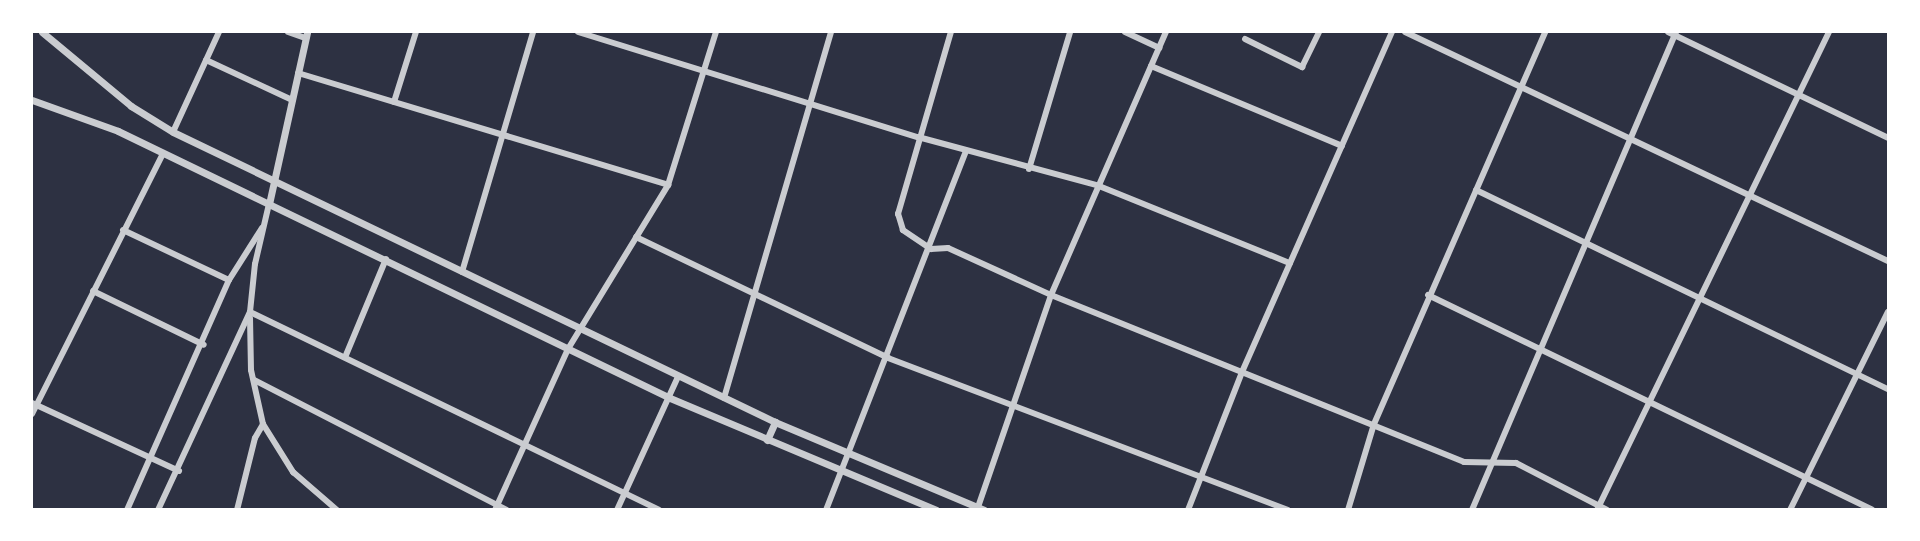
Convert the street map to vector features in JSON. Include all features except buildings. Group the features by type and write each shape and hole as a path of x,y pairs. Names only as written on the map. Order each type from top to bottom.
{"street":[{"path":"42,32 131,106 173,132 678,377 850,456 980,509 1010,405 1051,295 1166,32"},
{"path":"173,132 219,32"},
{"path":"288,32 306,35 269,204 250,312 254,380 263,424 293,472 337,509"},
{"path":"394,102 416,32"},
{"path":"462,272 533,32"},
{"path":"578,32 918,137 1099,186 1290,263"},
{"path":"496,507 568,349 668,185 716,32"},
{"path":"724,398 757,295 831,32"},
{"path":"951,32 918,137 898,214 902,230 930,249 948,248 1051,295 1464,462 1516,463 1598,508 1607,509"},
{"path":"1029,169 1070,32"},
{"path":"1125,32 1159,48"},
{"path":"1245,39 1302,67 1319,32"},
{"path":"1188,509 1242,372 1392,32"},
{"path":"1405,32 1888,261"},
{"path":"1349,509 1374,424 1545,32"},
{"path":"1472,509 1673,32 1888,138"},
{"path":"1598,508 1829,32"},
{"path":"206,60 292,100"},
{"path":"1151,66 1342,146"},
{"path":"298,73 668,185"},
{"path":"32,100 118,131 386,258 670,398 844,473 936,509"},
{"path":"826,509 844,473 966,151"},
{"path":"32,414 34,404 163,153"},
{"path":"1476,190 1888,389"},
{"path":"127,509 204,345 229,280 265,224"},
{"path":"123,230 229,280"},
{"path":"636,237 888,358 1288,509"},
{"path":"346,355 386,258"},
{"path":"93,291 204,345"},
{"path":"1428,295 1872,509"},
{"path":"250,312 346,355 659,509"},
{"path":"158,509 179,471 250,312"},
{"path":"1790,509 1888,312"},
{"path":"617,509 678,377"},
{"path":"254,380 496,507 506,509"},
{"path":"34,404 153,456 179,471"},
{"path":"766,440 775,422"},
{"path":"237,509 254,438 263,424"}]}
